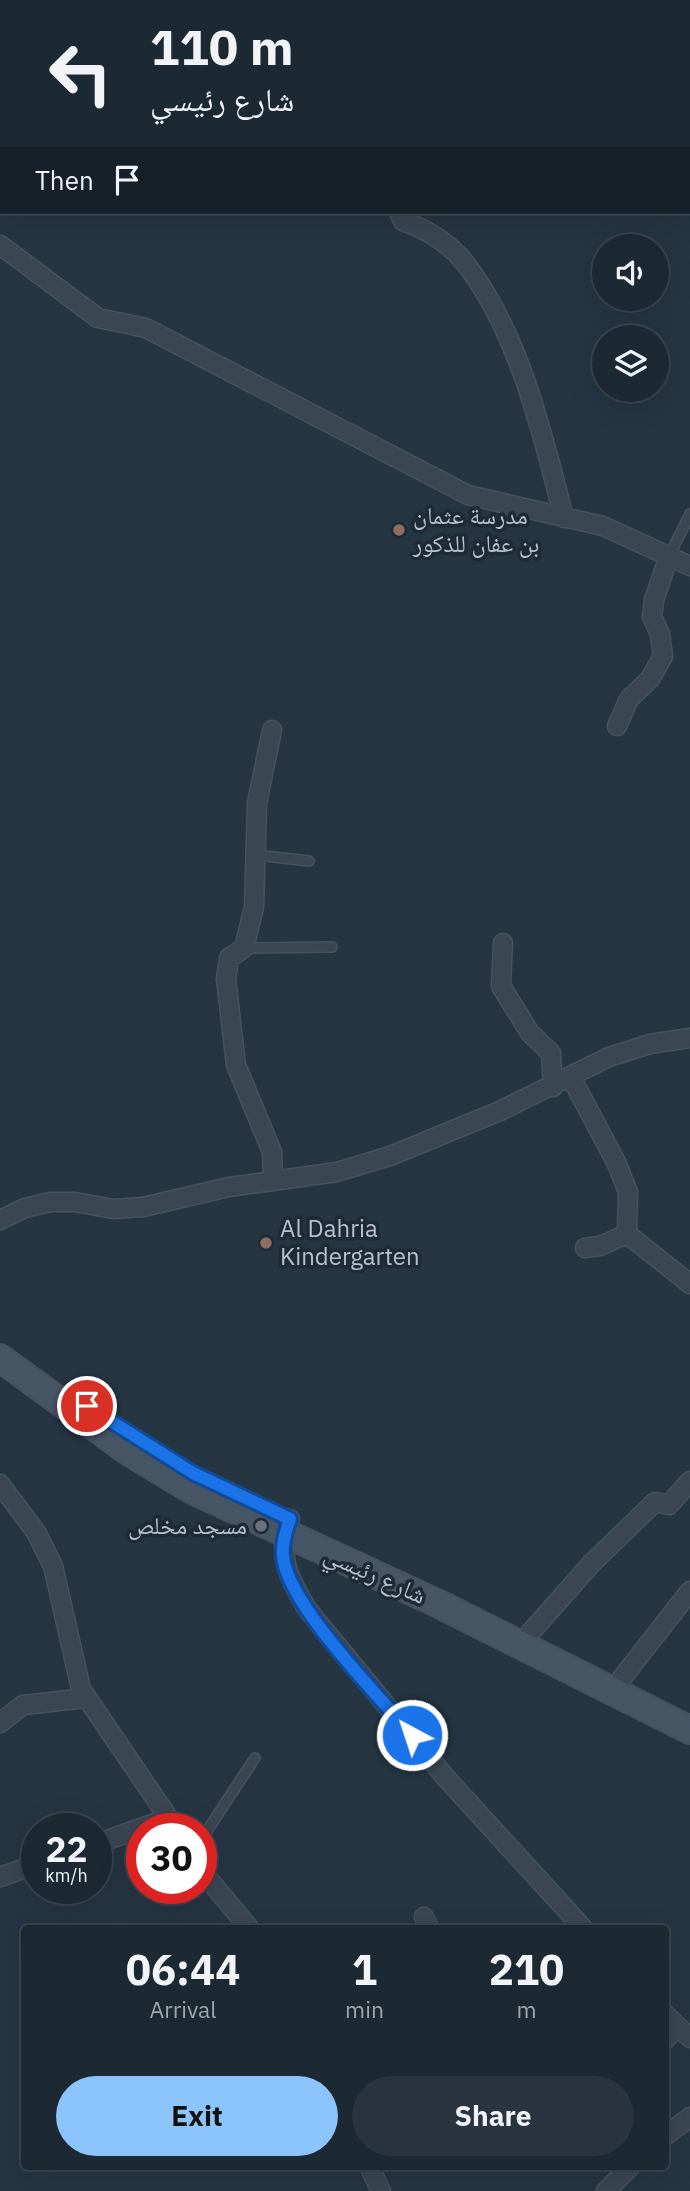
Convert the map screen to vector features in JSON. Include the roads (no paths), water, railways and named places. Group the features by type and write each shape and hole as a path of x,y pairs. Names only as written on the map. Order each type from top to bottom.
{"main road":[{"name":"شارع رئيسي","path":"0,1345 161,1454 288,1527 439,1604 619,1686 690,1712"},
{"name":"شارع رئيسي","path":"0,1358 129,1452 192,1490 288,1527 530,1633 690,1730"}],"street":[{"path":"400,214 403,221 427,230 464,262 511,340 564,518"},
{"path":"0,245 98,318 146,328 468,495 603,526 690,566"},
{"path":"617,726 629,699 650,679 663,656 660,634 652,617 654,600 669,556"},
{"path":"272,730 257,803 254,907 244,948 229,958 226,979 236,1065 272,1152 273,1181"},
{"path":"503,943 501,986 530,1033 551,1053 553,1087"},
{"path":"0,1220 25,1208 50,1202 128,1209 273,1181 337,1172 390,1156 553,1087 609,1057 650,1044 690,1038"},
{"path":"570,1077 617,1164 628,1192 627,1234"},
{"path":"585,1248 600,1246 627,1234"},
{"path":"627,1234 690,1284"},
{"path":"530,1633 591,1564 655,1502 669,1505 690,1482"},
{"path":"0,1484 36,1532 53,1566 80,1689 165,1813"},
{"path":"288,1527 283,1557 291,1580 307,1609 446,1777 580,1925"},
{"path":"619,1686 690,1591"},
{"path":"0,1723 23,1705 87,1698"},
{"path":"0,1877 21,1870"},
{"path":"217,1889 247,1925"},
{"path":"669,2133 690,2117"},
{"path":"371,2170 381,2191"},
{"path":"606,2191 627,2170"}],"lane":[{"path":"669,556 690,514"},
{"path":"256,855 309,861"},
{"path":"244,948 332,947"},
{"path":"217,1816 255,1758"}],"place":[{"name":"مدرسة عثمان بن عفان للذكور","path":"399,530"},
{"name":"Al Dahria Kindergarten","path":"266,1243"},
{"name":"مسجد مخلص","path":"261,1526"}]}
